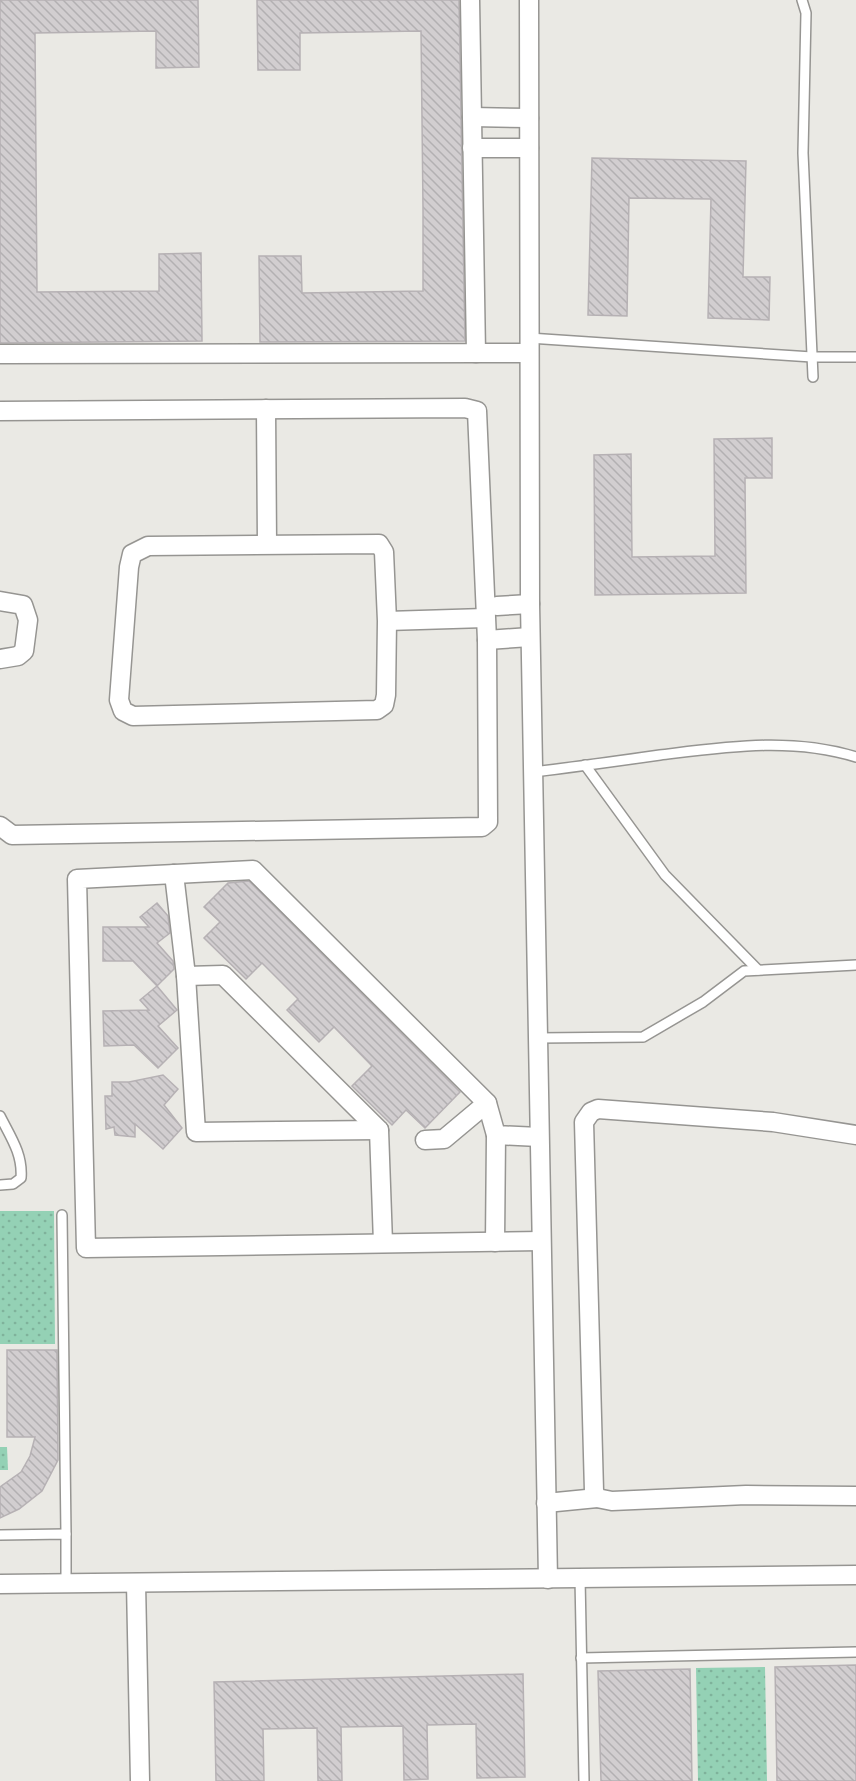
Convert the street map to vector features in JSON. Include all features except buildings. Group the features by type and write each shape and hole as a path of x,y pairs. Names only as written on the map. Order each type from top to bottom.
{"street":[{"path":"471,0 476,353"},
{"path":"529,0 530,637 548,1579"},
{"path":"472,117 529,118"},
{"path":"472,148 529,148"},
{"path":"0,354 476,353 529,345"},
{"path":"0,411 465,408 477,411 489,610 487,640 488,822 485,826 12,835 0,826"},
{"path":"266,409 267,544"},
{"path":"379,544 384,552 387,621 386,695 384,705 376,710 133,716 123,711 119,700 129,567 132,554 148,546 379,544"},
{"path":"0,601 23,606 28,620 24,651 18,656 0,659"},
{"path":"387,621 530,604"},
{"path":"487,640 530,637"},
{"path":"495,1242 496,1136 487,1103 253,870 77,879 87,1248 383,1244 495,1242 541,1241"},
{"path":"174,874 186,976 196,1132 379,1130"},
{"path":"186,976 223,975 379,1130 383,1244"},
{"path":"425,1140 444,1139 487,1103"},
{"path":"597,1498 594,1491 590,1383 584,1122 591,1112 598,1109 773,1122 856,1135"},
{"path":"496,1136 540,1137"},
{"path":"546,1503 597,1498 612,1502 746,1495 856,1496"},
{"path":"0,1584 856,1575"},
{"path":"136,1583 140,1781"}],"lane":[{"path":"802,0 806,13 803,153 813,376"},
{"path":"529,345 856,357"},
{"path":"533,772 735,746 783,744 823,748 856,757"},
{"path":"585,765 665,875 758,970"},
{"path":"538,1038 643,1037 703,1002 744,971 856,965"},
{"path":"0,1116 21,1157 21,1178 13,1184 0,1185"},
{"path":"62,1215 66,1584"},
{"path":"0,1535 66,1534"},
{"path":"580,1578 584,1781"},
{"path":"581,1658 856,1652"}],"green space":[{"path":"0,1211 54,1211 55,1344 0,1344"},
{"path":"0,1447 7,1447 8,1470 0,1470"},
{"path":"765,1667 767,1781 698,1781 696,1668"}]}
